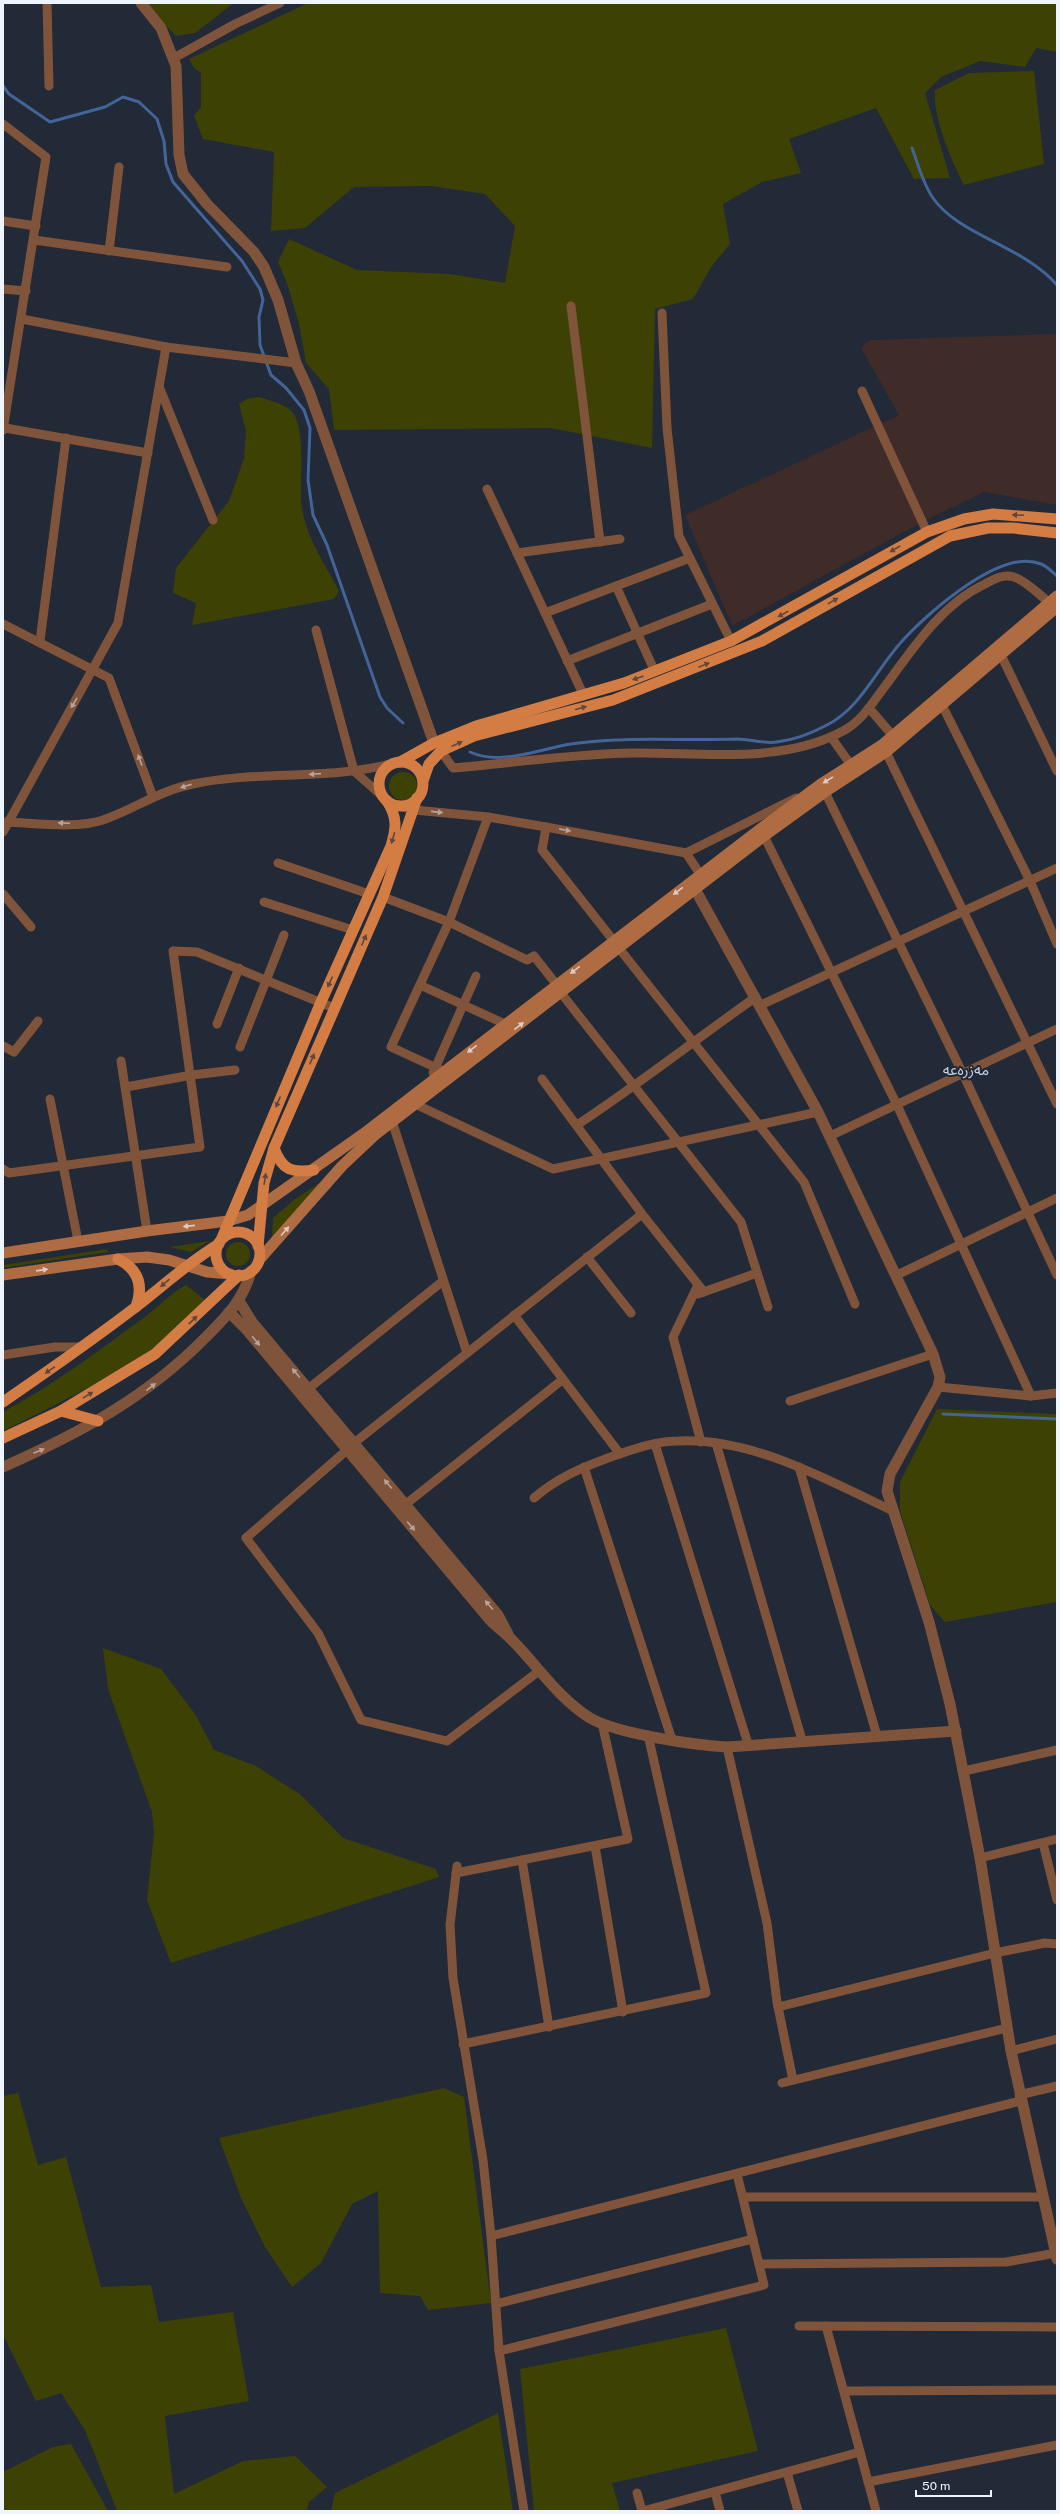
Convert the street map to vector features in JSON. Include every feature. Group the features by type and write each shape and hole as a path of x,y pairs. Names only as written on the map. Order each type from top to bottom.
{"main road":[{"path":"423,781 437,747 476,726 584,696 654,672 731,641 926,532 964,519 993,514 1029,515 1057,519"},
{"path":"235,1275 219,1265 216,1258 220,1241 321,1002 391,846 396,826 393,810 379,790 380,776 383,771 397,763 437,747 613,700 762,641 950,536 988,528 1013,528 1057,533"},
{"path":"3,1275 118,1259 157,1258 208,1272 235,1275 251,1271 342,1166 366,1142 616,944 700,874 820,790 886,752 1001,655 1055,604"},
{"path":"616,944 695,889 764,836 851,765 893,736 1055,604"},
{"path":"259,1260 258,1246 261,1207 267,1167 334,1008 383,897 417,798 423,788 421,775 413,766 397,763"},
{"path":"385,798 398,806 406,806 417,798"},
{"path":"6,1250 228,1221 248,1215 314,1170 428,1083 439,1070 558,989"},
{"path":"274,1148 278,1159 288,1168 302,1172 314,1170"},
{"path":"3,1402 52,1369 136,1307 186,1265 220,1241 235,1232 242,1232 255,1240 258,1246"},
{"path":"118,1259 128,1264 136,1273 140,1284 140,1296 136,1307"},
{"path":"3,1438 61,1411 155,1354 235,1275"},
{"path":"61,1411 98,1421"}],"street":[{"path":"47,3 49,86"},
{"path":"141,3 161,28 174,58 177,76 178,143 182,170 203,199 254,252 264,267 278,300 296,362 309,391 437,747 453,768 632,753 749,755 792,748 831,737 851,726 869,708 930,628 947,610 973,590 997,578 1008,576 1019,580 1055,604"},
{"path":"174,58 235,24 280,3"},
{"path":"3,124 46,157 4,429 66,438 148,453"},
{"path":"109,251 119,167"},
{"path":"3,220 36,226"},
{"path":"34,240 227,268"},
{"path":"3,289 26,291"},
{"path":"571,306 600,542"},
{"path":"662,313 667,428 679,536 731,641"},
{"path":"22,319 166,347 296,362"},
{"path":"3,832 47,748 94,670 118,623 160,389 166,347"},
{"path":"160,389 213,520"},
{"path":"862,391 926,532"},
{"path":"40,641 66,438"},
{"path":"487,489 584,696"},
{"path":"517,554 620,539"},
{"path":"545,614 690,558"},
{"path":"616,586 654,672"},
{"path":"568,661 712,604"},
{"path":"3,624 40,641 109,678 153,797"},
{"path":"316,630 354,771 385,798"},
{"path":"1001,655 1057,771"},
{"path":"942,705 1030,881 1057,944"},
{"path":"869,708 893,736"},
{"path":"831,737 851,765"},
{"path":"886,752 1057,1104"},
{"path":"7,822 84,824 103,820 153,797 192,784 228,779 354,771 397,763"},
{"path":"398,806 414,810 488,817 686,853 820,790 899,942 1029,1211 1057,1275"},
{"path":"476,976 439,1070 391,1047 449,922 488,817"},
{"path":"546,827 542,850 804,1182 855,1304"},
{"path":"764,836 898,1105 1031,1396"},
{"path":"686,853 700,874"},
{"path":"278,863 369,894"},
{"path":"577,1125 636,1086 693,1041 758,1001 832,973 964,910 1057,868"},
{"path":"695,889 818,1112 897,1275 933,1354 940,1377 938,1387 888,1480 887,1491 935,1642 956,1731 980,1858 1010,2051 1056,2256 1006,2262 759,2264"},
{"path":"3,894 31,927"},
{"path":"383,897 449,922 527,960 534,956 558,989 636,1086 741,1222 768,1307"},
{"path":"264,902 353,930"},
{"path":"240,1047 284,935"},
{"path":"3,1169 9,1173 200,1147 192,1075 173,951 198,952 334,1008"},
{"path":"218,1024 239,968"},
{"path":"420,985 505,1024"},
{"path":"3,1046 14,1052 38,1021"},
{"path":"830,1136 1029,1044 1057,1029"},
{"path":"121,1061 146,1231"},
{"path":"126,1087 192,1075 235,1070"},
{"path":"542,1079 642,1214 701,1289"},
{"path":"50,1099 78,1241"},
{"path":"415,1104 553,1169 818,1112"},
{"path":"392,1122 466,1353"},
{"path":"897,1275 1057,1198"},
{"path":"539,1671 448,1741 361,1720 318,1634 246,1538 350,1446 642,1214"},
{"path":"587,1257 631,1313"},
{"path":"3,1467 48,1447 122,1408 171,1372 239,1301 247,1287 251,1271"},
{"path":"701,1442 673,1337 693,1296 701,1289 757,1273"},
{"path":"304,1392 443,1281"},
{"path":"239,1301 252,1322 304,1392"},
{"path":"229,1312 304,1392 401,1508 498,1615 510,1638 539,1671 580,1710 602,1724 672,1740 726,1747 802,1740 956,1731"},
{"path":"514,1315 562,1380 620,1454"},
{"path":"3,1355 54,1347 80,1347"},
{"path":"790,1401 933,1354"},
{"path":"401,1508 562,1380"},
{"path":"938,1387 1031,1396 1057,1393"},
{"path":"534,1498 557,1480 584,1467 620,1454 655,1444 678,1441 716,1443 799,1467 893,1511"},
{"path":"716,1443 802,1740"},
{"path":"655,1444 748,1744"},
{"path":"584,1467 672,1740"},
{"path":"799,1467 877,1736"},
{"path":"524,2511 500,2351 492,2236 483,2160 457,2016 450,1952 450,1925 457,1870 522,1860 628,1839 602,1724"},
{"path":"463,2044 706,1994 648,1735"},
{"path":"726,1747 767,1923 778,2007 793,2080"},
{"path":"964,1771 1057,1750"},
{"path":"980,1858 1057,1839"},
{"path":"1043,1843 1057,1900"},
{"path":"595,1846 622,2012"},
{"path":"522,1860 549,2026"},
{"path":"778,2007 995,1953 1045,1944 1057,1944"},
{"path":"782,2083 1007,2028"},
{"path":"1010,2051 1057,2039"},
{"path":"492,2236 737,2174 1020,2098 1057,2086"},
{"path":"500,2351 764,2285 737,2174"},
{"path":"743,2197 1043,2197"},
{"path":"496,2304 753,2239"},
{"path":"799,2326 1057,2327"},
{"path":"826,2326 876,2511"},
{"path":"844,2391 1057,2390"},
{"path":"868,2482 1057,2445"},
{"path":"637,2493 642,2511 860,2452"},
{"path":"787,2472 798,2511"},
{"path":"715,2492 720,2511"}],"shaded area":[{"path":"1057,334 1057,505 984,492 911,528 732,626 685,515 899,415 861,348 870,340"}],"green space":[{"path":"145,3 234,3 195,33 176,36"},
{"path":"308,3 1057,3 1057,52 1036,48 1025,67 980,61 941,77 925,93 950,178 914,179 876,108 789,139 801,173 762,182 723,204 730,244 711,267 693,299 655,309 652,448 551,428 334,430 329,389 306,363 299,324 287,283 278,262 289,239 357,270 450,274 505,283 515,226 485,194 431,186 354,187 305,228 271,231 274,152 203,139 194,116 201,107 201,73 194,68 189,59"},
{"path":"1034,71 1044,164 964,185 949,152 940,126 935,101 935,90 969,73"},
{"path":"259,397 285,406 294,415 301,439 301,498 304,519 317,551 339,591 334,599 192,625 196,603 173,593 176,568 229,501 244,458 246,431 239,404 247,399"},
{"path":"403,772 413,776 417,786 413,796 403,800 393,796 389,786 393,776"},
{"path":"321,1182 272,1243 273,1218 295,1199"},
{"path":"210,1241 191,1252 170,1247"},
{"path":"238,1242 247,1245 250,1254 247,1263 238,1266 229,1263 226,1254 229,1245"},
{"path":"107,1249 108,1252 3,1268 3,1265"},
{"path":"186,1285 209,1303 186,1323 162,1342 111,1375 3,1431 3,1412 74,1368 148,1315"},
{"path":"937,1409 1057,1414 1057,1602 945,1622 930,1605 900,1511 900,1482"},
{"path":"103,1648 161,1669 195,1714 214,1750 256,1766 301,1795 343,1838 436,1869 439,1877 171,1963 147,1900 154,1833 152,1812 108,1689"},
{"path":"444,2088 464,2097 491,2303 428,2310 420,2296 380,2293 378,2191 352,2204 321,2263 292,2287 265,2247 241,2198 219,2138"},
{"path":"18,2093 38,2165 66,2157 101,2287 151,2285 159,2322 233,2312 249,2401 165,2416 174,2494 243,2461 295,2456 327,2487 309,2502 307,2511 117,2511 85,2430 61,2393 36,2401 3,2335 3,2096"},
{"path":"726,2328 758,2451 612,2483 620,2511 534,2511 520,2369"},
{"path":"498,2413 513,2511 331,2511 335,2493"},
{"path":"71,2444 108,2511 3,2511 3,2472 53,2447"}],"waterway":[{"path":"3,86 9,94 50,122 105,107 123,97 139,102 157,119 164,141 166,164 173,182 242,261 260,289 263,300 259,317 260,345 271,375 286,388 304,410 310,428 308,480 313,515 327,545 380,697 387,708 403,723"},
{"path":"912,148 926,187 944,211 958,222 1027,260 1057,285"},
{"path":"470,752 482,756 507,757 571,744 612,740 737,739 772,742 796,738 827,725 850,708 895,650 915,627 967,585 987,573 1007,565 1025,561 1041,564 1057,576"},
{"path":"943,1414 1057,1419"}],"district":[{"name":"مەزرەعە","path":"966,1070"}]}
